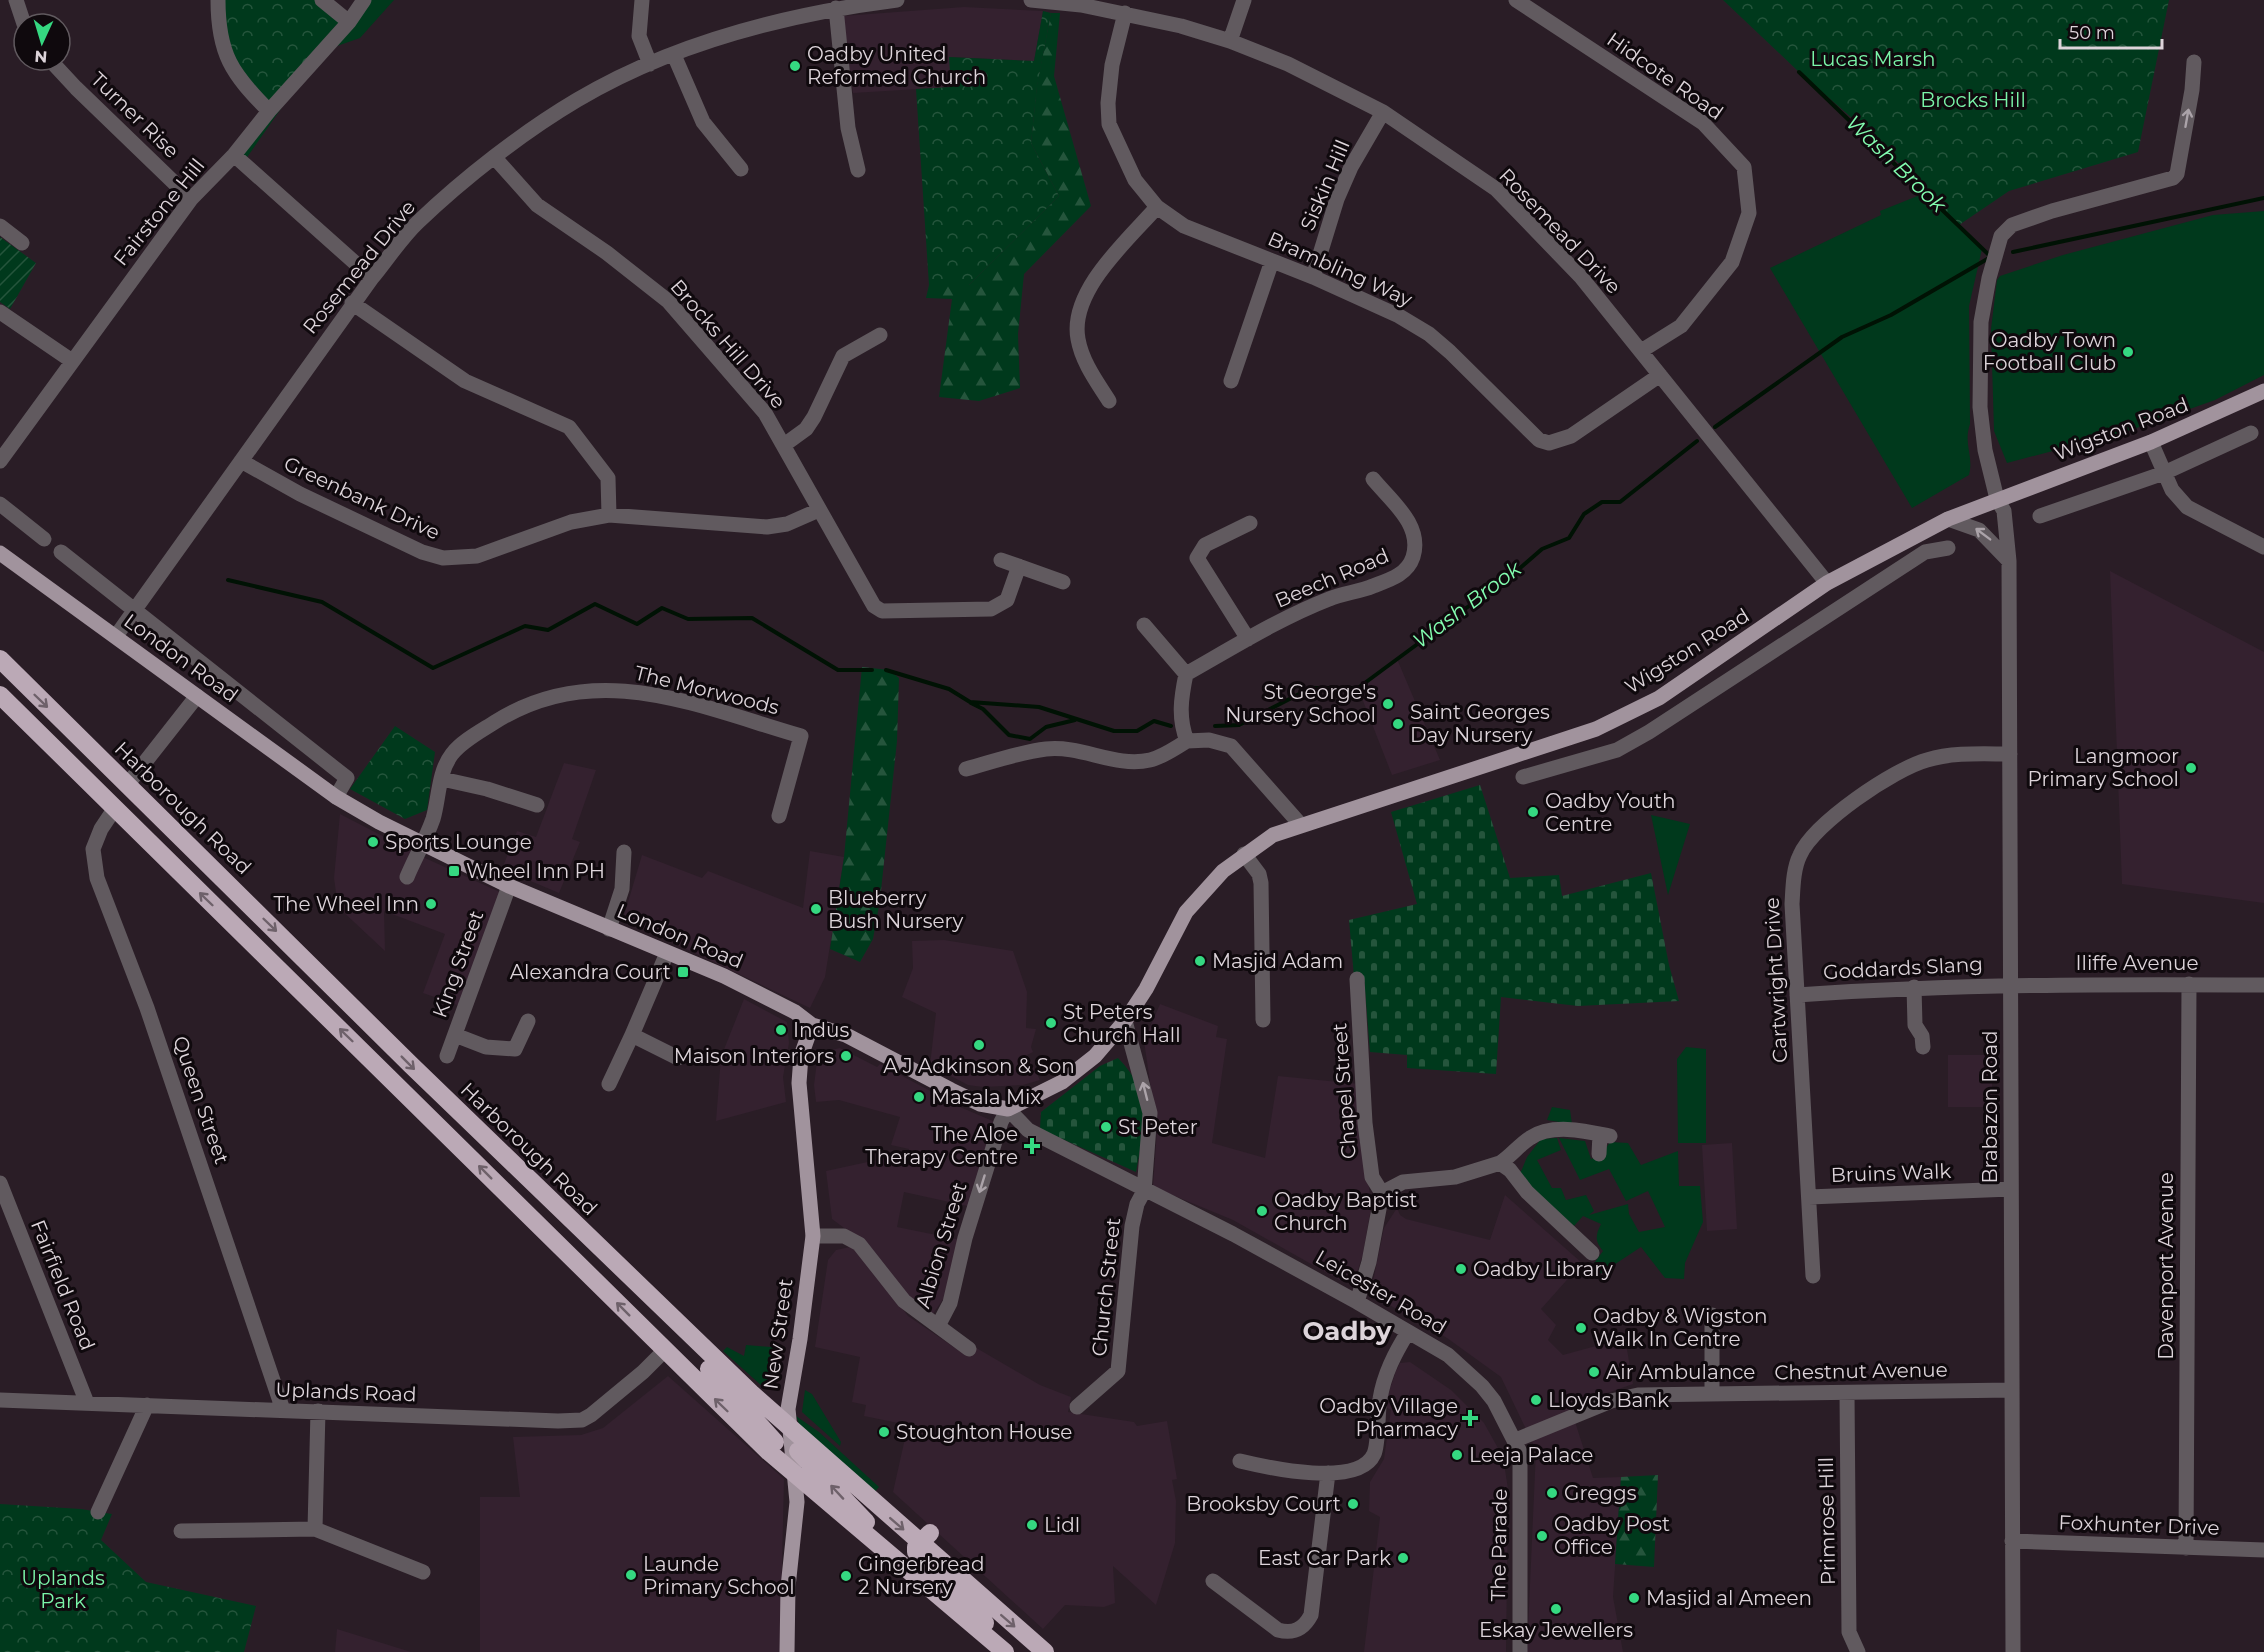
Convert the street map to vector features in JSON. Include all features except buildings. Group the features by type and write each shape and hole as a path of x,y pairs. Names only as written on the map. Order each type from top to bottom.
{"highway":[{"name":"Harborough Road","path":"0,659 555,1205 704,1347 792,1452 951,1608 1007,1652"},
{"name":"Harborough Road","path":"3,697 665,1350 792,1452 925,1538 1045,1652"},
{"path":"555,1205 556,1212 600,1260 792,1452 943,1593 951,1608"},
{"path":"668,1327 665,1350 684,1343 704,1347"},
{"path":"925,1538 916,1548 918,1554 990,1628 1007,1652"}],"main road":[{"name":"Wigston Road","path":"1008,1109 1062,1082 1095,1056 1125,1021 1154,975 1186,912 1203,890 1244,854 1273,835 1300,824 1562,742 1659,698 1827,583 1948,519 2151,442 2264,391"},
{"name":"London Road","path":"0,553 336,797 422,844 509,886 761,994 812,1025 846,1035 980,1104 1008,1109"},
{"name":"New Street","path":"787,1652 788,1587 796,1502 788,1409 800,1339 813,1236 811,1197 799,1093 801,1056 812,1025"}],"street":[{"path":"218,0 218,19 224,52 240,82 269,111"},
{"path":"322,0 349,22"},
{"name":"Fairstone Hill","path":"0,461 191,199 234,155 269,111 349,22 364,0"},
{"path":"642,0 639,36 650,64"},
{"name":"Rosemead Drive","path":"116,636 352,303 417,223 495,158 576,101 650,64 738,33 836,8 897,0"},
{"name":"Rosemead Drive","path":"1031,0 1082,2 1230,41 1288,64 1383,112 1496,189 1581,277 1827,583"},
{"path":"1230,41 1244,0"},
{"name":"Hidcote Road","path":"1516,0 1703,123 1744,167 1749,213 1732,262 1681,326 1641,351"},
{"path":"836,8 848,128 858,170"},
{"name":"Brambling Way","path":"1125,13 1112,64 1108,103 1109,124 1135,180 1156,207 1184,226 1364,298 1429,334 1531,434 1549,443 1571,436 1660,375"},
{"path":"674,55 703,122 721,148 741,169"},
{"name":"Brabazon Road","path":"2013,1652 2009,561 2004,510 1998,499 1985,450 1980,407 1981,322 1995,250 2001,236 2012,225 2052,211 2173,178 2177,174 2192,90 2194,62"},
{"name":"Turner Rise","path":"61,72 191,199"},
{"name":"Siskin Hill","path":"1313,277 1342,188 1383,112"},
{"path":"234,155 372,278"},
{"name":"Brocks Hill Drive","path":"495,158 537,205 607,253 668,301 765,413 874,606 882,611 991,609 1007,600 1019,566"},
{"path":"1109,401 1082,354 1077,337 1078,320 1095,277 1156,207"},
{"path":"0,226 22,243"},
{"path":"1231,381 1272,261"},
{"path":"352,303 465,381 569,427 608,478 609,515"},
{"path":"0,312 72,361"},
{"path":"784,445 806,429 814,417 843,356 880,334"},
{"path":"2040,516 2164,473 2251,433"},
{"path":"2151,442 2172,490 2187,507 2264,548"},
{"name":"Greenbank Drive","path":"241,461 300,494 422,552 443,558 495,551 571,522 609,515 767,527 787,524 819,510"},
{"name":"Beech Road","path":"1186,674 1248,639 1330,598 1395,578 1407,568 1413,556 1412,530 1406,518 1373,479"},
{"path":"0,504 44,539"},
{"path":"1948,519 1978,530 2009,561"},
{"path":"1248,639 1197,558 1205,545 1250,523"},
{"path":"1523,777 1617,750 1649,732 1925,552 1948,548"},
{"name":"London Road","path":"61,552 347,778 336,797"},
{"path":"1001,560 1063,582"},
{"path":"1144,625 1186,674 1180,715 1187,741"},
{"path":"1729,652 1743,670"},
{"name":"The Morwoods","path":"406,878 433,819 442,779 452,754 507,714 565,693 594,689 630,690 801,736 779,816"},
{"path":"127,785 197,696"},
{"path":"966,769 1047,749 1085,753 1126,762 1141,761 1162,756 1187,741 1209,740 1231,746 1300,824"},
{"path":"1562,742 1570,764"},
{"name":"Cartwright Drive","path":"1813,1276 1797,995 1793,882 1798,856 1810,836 1824,822 1912,765 1948,756 2010,754"},
{"path":"442,779 488,789 537,805"},
{"name":"Queen Street","path":"115,808 101,829 93,849 97,878 147,1008 283,1410"},
{"path":"609,929 622,889 624,852"},
{"path":"1244,854 1259,874 1261,883 1263,1020"},
{"name":"King Street","path":"447,1056 509,886"},
{"path":"609,1084 667,953"},
{"name":"Chapel Street","path":"1357,979 1364,1059 1365,1123 1372,1177 1382,1194"},
{"name":"Iliffe Avenue","path":"2010,984 2264,985"},
{"name":"Goddards Slang","path":"1797,995 1914,987 2010,984"},
{"name":"Davenport Avenue","path":"2186,1548 2189,984"},
{"path":"1914,987 1915,1025 1922,1036 1923,1047"},
{"path":"455,1035 486,1047 515,1050 528,1021"},
{"name":"Church Street","path":"1077,1407 1118,1371 1132,1226 1137,1204 1144,1191 1150,1113 1125,1021"},
{"path":"632,1035 678,1058"},
{"name":"Leicester Road","path":"1008,1109 1028,1130 1144,1191 1233,1234 1448,1355 1472,1375 1494,1401 1516,1440"},
{"name":"Albion Street","path":"938,1326 950,1303 965,1238 1000,1122 1008,1109"},
{"path":"1357,1302 1369,1262 1382,1194 1403,1182 1455,1178 1500,1163 1530,1137 1556,1130 1605,1135 1599,1154"},
{"path":"1500,1163 1510,1170 1527,1192 1592,1254"},
{"name":"Fairfield Road","path":"0,1183 6,1216 87,1403"},
{"name":"Bruins Walk","path":"1809,1197 2011,1189"},
{"path":"813,1236 844,1236 859,1244 904,1301 969,1349"},
{"path":"1712,1315 1712,1393"},
{"path":"1240,1461 1260,1466 1328,1473 1347,1473 1358,1470 1374,1456 1384,1377 1408,1332"},
{"name":"Uplands Road","path":"0,1400 558,1421 582,1420 615,1397 665,1350"},
{"name":"Chestnut Avenue","path":"1516,1440 1611,1401 1638,1395 2012,1390"},
{"name":"Primrose Hill","path":"1847,1393 1849,1632 1854,1651"},
{"path":"98,1512 147,1405"},
{"path":"315,1529 318,1411"},
{"name":"The Parade","path":"1516,1440 1521,1463 1520,1652"},
{"path":"1214,1581 1278,1630 1288,1632 1299,1630 1307,1624 1311,1615 1328,1473"},
{"path":"181,1531 315,1529 423,1572"},
{"name":"Foxhunter Drive","path":"2012,1541 2264,1550"}],"shaded area":[{"path":"964,7 1043,11 1034,61 950,57 951,87 853,93 843,16"},
{"name":"Langmoor Primary School","path":"2110,571 2264,652 2264,903 2122,884"},
{"name":"Saint Georges Day Nursery","path":"1397,659 1440,760 1392,775 1358,688"},
{"path":"564,763 596,770 572,839 580,842 559,893 502,869 517,831 536,837"},
{"path":"340,814 425,858 502,893 463,1007 423,993 445,934 384,911 385,951 338,907 334,878"},
{"path":"810,851 844,857 825,977 810,1008 623,919 642,855 702,878 708,871 803,908"},
{"path":"944,940 1013,951 1027,992 1026,1028 1036,1029 1031,1047 1033,1052 1027,1055 1040,1080 1023,1085 983,1087 968,1085 930,1065 936,1013 902,997 913,968 912,941"},
{"path":"744,999 787,1022 789,1043 783,1077 786,1102 716,1121 721,1057"},
{"path":"1160,1004 1218,1026 1216,1037 1227,1039 1212,1143 1265,1158 1278,1076 1359,1084 1371,1208 1363,1254 1355,1279 1343,1282 1233,1220 1153,1187 1157,1130 1144,1041"},
{"path":"840,1048 877,1067 880,1064 960,1107 995,1122 972,1207 904,1192 897,1227 961,1240 944,1298 932,1315 900,1293 871,1248 832,1219 826,1171 909,1153 909,1149 891,1145 900,1117 839,1100 816,1102 814,1085 818,1053"},
{"path":"1948,1055 1992,1055 1992,1107 1948,1107"},
{"path":"1732,1143 1737,1229 1707,1231 1702,1145"},
{"path":"1505,1195 1582,1263 1541,1309 1556,1325 1548,1340 1563,1355 1625,1338 1633,1384 1570,1406 1593,1478 1621,1477 1613,1597 1623,1652 1527,1652 1536,1450 1501,1377 1447,1338 1379,1299 1372,1286 1384,1228 1397,1208 1400,1215 1406,1219 1490,1240"},
{"path":"850,1247 858,1251 908,1316 967,1356 973,1346 1040,1385 1071,1397 1068,1412 1134,1422 1137,1426 1167,1421 1177,1479 1172,1480 1176,1501 1175,1543 1156,1605 1113,1566 1115,1603 1104,1607 1065,1605 1043,1629 893,1492 908,1425 864,1416 866,1405 852,1402 860,1357 815,1347 828,1260 836,1250"},
{"path":"1410,1362 1451,1390 1484,1423 1503,1457 1508,1489 1506,1652 1364,1652 1380,1517 1369,1511 1370,1482 1384,1459 1391,1410 1384,1406 1400,1363"},
{"name":"Launde Primary School","path":"668,1376 784,1479 780,1652 480,1652 480,1497 520,1497 513,1437 581,1435 603,1428"},
{"path":"337,1629 411,1652 335,1652"}],"green space":[{"path":"218,0 322,0 349,22 269,111 240,82"},
{"path":"364,0 394,0 360,38 337,46 287,100 243,163 234,155"},
{"name":"Brocks Hill","path":"1723,0 2169,0 2138,152 2009,191 1959,225 1867,131 1799,72"},
{"path":"1043,11 1051,13 1037,87 1031,143 1059,196 969,285 929,285 916,89 951,87 949,57 1034,61"},
{"path":"1051,13 1060,13 1054,76 1091,206 1024,274 1018,334 1020,388 979,401 939,397 952,299 926,298 929,285 969,285 1059,196 1031,143 1037,85"},
{"path":"1925,193 1982,249 1969,306 1969,475 1912,508 1770,268 1881,215 1880,211"},
{"name":"Oadby Town Football Club","path":"2264,211 2264,375 2215,400 2128,431 2007,463 1994,431 1991,329 1997,280 2000,276 2063,255 2213,215"},
{"path":"0,237 36,263 10,309 0,302"},
{"path":"862,667 889,670 899,678 897,741 880,900 873,939 860,962 830,949 844,857"},
{"path":"395,726 435,752 427,810 405,819 350,789"},
{"path":"1480,785 1510,878 1559,875 1562,896 1651,873 1669,965 1679,1001 1578,1006 1501,997 1496,1074 1407,1068 1407,1055 1370,1052 1364,977 1354,977 1349,920 1417,904 1391,812"},
{"path":"1651,815 1690,824 1668,895"},
{"path":"1686,1047 1706,1049 1706,1143 1678,1143 1677,1059"},
{"path":"1118,1058 1137,1084 1141,1098 1143,1126 1136,1172 1040,1129 1041,1112 1100,1066"},
{"path":"1552,1107 1570,1110 1572,1124 1547,1120"},
{"path":"1557,1138 1561,1150 1537,1160 1552,1188 1561,1188 1566,1200 1586,1195 1594,1211 1589,1215 1628,1204 1629,1214 1639,1232 1665,1227 1648,1191 1626,1201 1609,1169 1580,1180 1559,1138 1585,1141 1591,1159 1602,1154 1610,1142 1628,1143 1641,1165 1678,1151 1679,1186 1700,1186 1703,1222 1685,1263 1684,1279 1665,1278 1641,1247 1600,1274 1592,1266 1603,1251 1597,1238 1601,1224 1583,1216 1574,1226 1542,1201 1520,1174 1527,1157 1541,1139"},
{"path":"746,1345 781,1348 777,1380 763,1387 723,1351 727,1347 744,1356"},
{"path":"805,1390 812,1394 841,1442 840,1446 802,1412"},
{"path":"796,1416 819,1432 879,1487 872,1495 801,1429"},
{"path":"1658,1475 1654,1567 1615,1564 1621,1477"},
{"name":"Uplands Park","path":"0,1504 81,1509 112,1514 101,1540 146,1582 256,1606 244,1652 0,1652"}],"waterway":[{"name":"Wash Brook","path":"1799,72 1991,257"},
{"name":"Wash Brook","path":"2013,252 2264,198"},
{"path":"1715,427 1842,337 1891,315 1989,258"},
{"name":"Wash Brook","path":"1215,726 1239,725 1311,688 1358,688 1519,569 1542,549 1569,538 1584,514 1602,502 1620,502 1697,441"},
{"path":"228,580 322,602 433,668 525,626 548,630 595,604 637,624 662,608 688,619 752,618 838,670 872,670"},
{"name":"Wash Brook","path":"886,670 949,689 970,702 1039,707 1114,731 1137,731 1154,721 1171,726"},
{"path":"971,703 983,709 1009,735 1030,739 1046,727 1075,720"}],"place":[{"name":"Oadby United Reformed Church","path":"795,66"},
{"name":"Oadby Town Football Club","path":"2128,352"},
{"name":"St George's Nursery School","path":"1388,704"},
{"name":"Saint Georges Day Nursery","path":"1398,724"},
{"name":"Langmoor Primary School","path":"2191,768"},
{"name":"Oadby Youth Centre","path":"1533,812"},
{"name":"Sports Lounge","path":"373,842"},
{"name":"Wheel Inn PH","path":"454,871"},
{"name":"The Wheel Inn","path":"431,904"},
{"name":"Blueberry Bush Nursery","path":"816,909"},
{"name":"Masjid Adam","path":"1200,961"},
{"name":"Alexandra Court","path":"683,972"},
{"name":"St Peters Church Hall","path":"1051,1023"},
{"name":"Indus","path":"781,1030"},
{"name":"A J Adkinson & Son","path":"979,1045"},
{"name":"Maison Interiors","path":"846,1056"},
{"name":"Masala Mix","path":"919,1097"},
{"name":"St Peter","path":"1106,1127"},
{"name":"The Aloe Therapy Centre","path":"1032,1146"},
{"name":"Oadby Baptist Church","path":"1262,1211"},
{"name":"Oadby Library","path":"1461,1269"},
{"name":"Oadby & Wigston Walk In Centre","path":"1581,1328"},
{"name":"Air Ambulance","path":"1594,1372"},
{"name":"Lloyds Bank","path":"1536,1400"},
{"name":"Oadby Village Pharmacy","path":"1470,1418"},
{"name":"Stoughton House","path":"884,1432"},
{"name":"Leeja Palace","path":"1457,1455"},
{"name":"Greggs","path":"1552,1493"},
{"name":"Brooksby Court","path":"1353,1504"},
{"name":"Lidl","path":"1032,1525"},
{"name":"Oadby Post Office","path":"1542,1536"},
{"name":"East Car Park","path":"1403,1558"},
{"name":"Launde Primary School","path":"631,1575"},
{"name":"Gingerbread 2 Nursery","path":"846,1576"},
{"name":"Masjid al Ameen","path":"1634,1598"},
{"name":"Eskay Jewellers","path":"1556,1609"}],"district":[{"name":"Oadby","path":"1347,1331"}],"park label":[{"name":"Lucas Marsh","path":"1873,59"}]}
